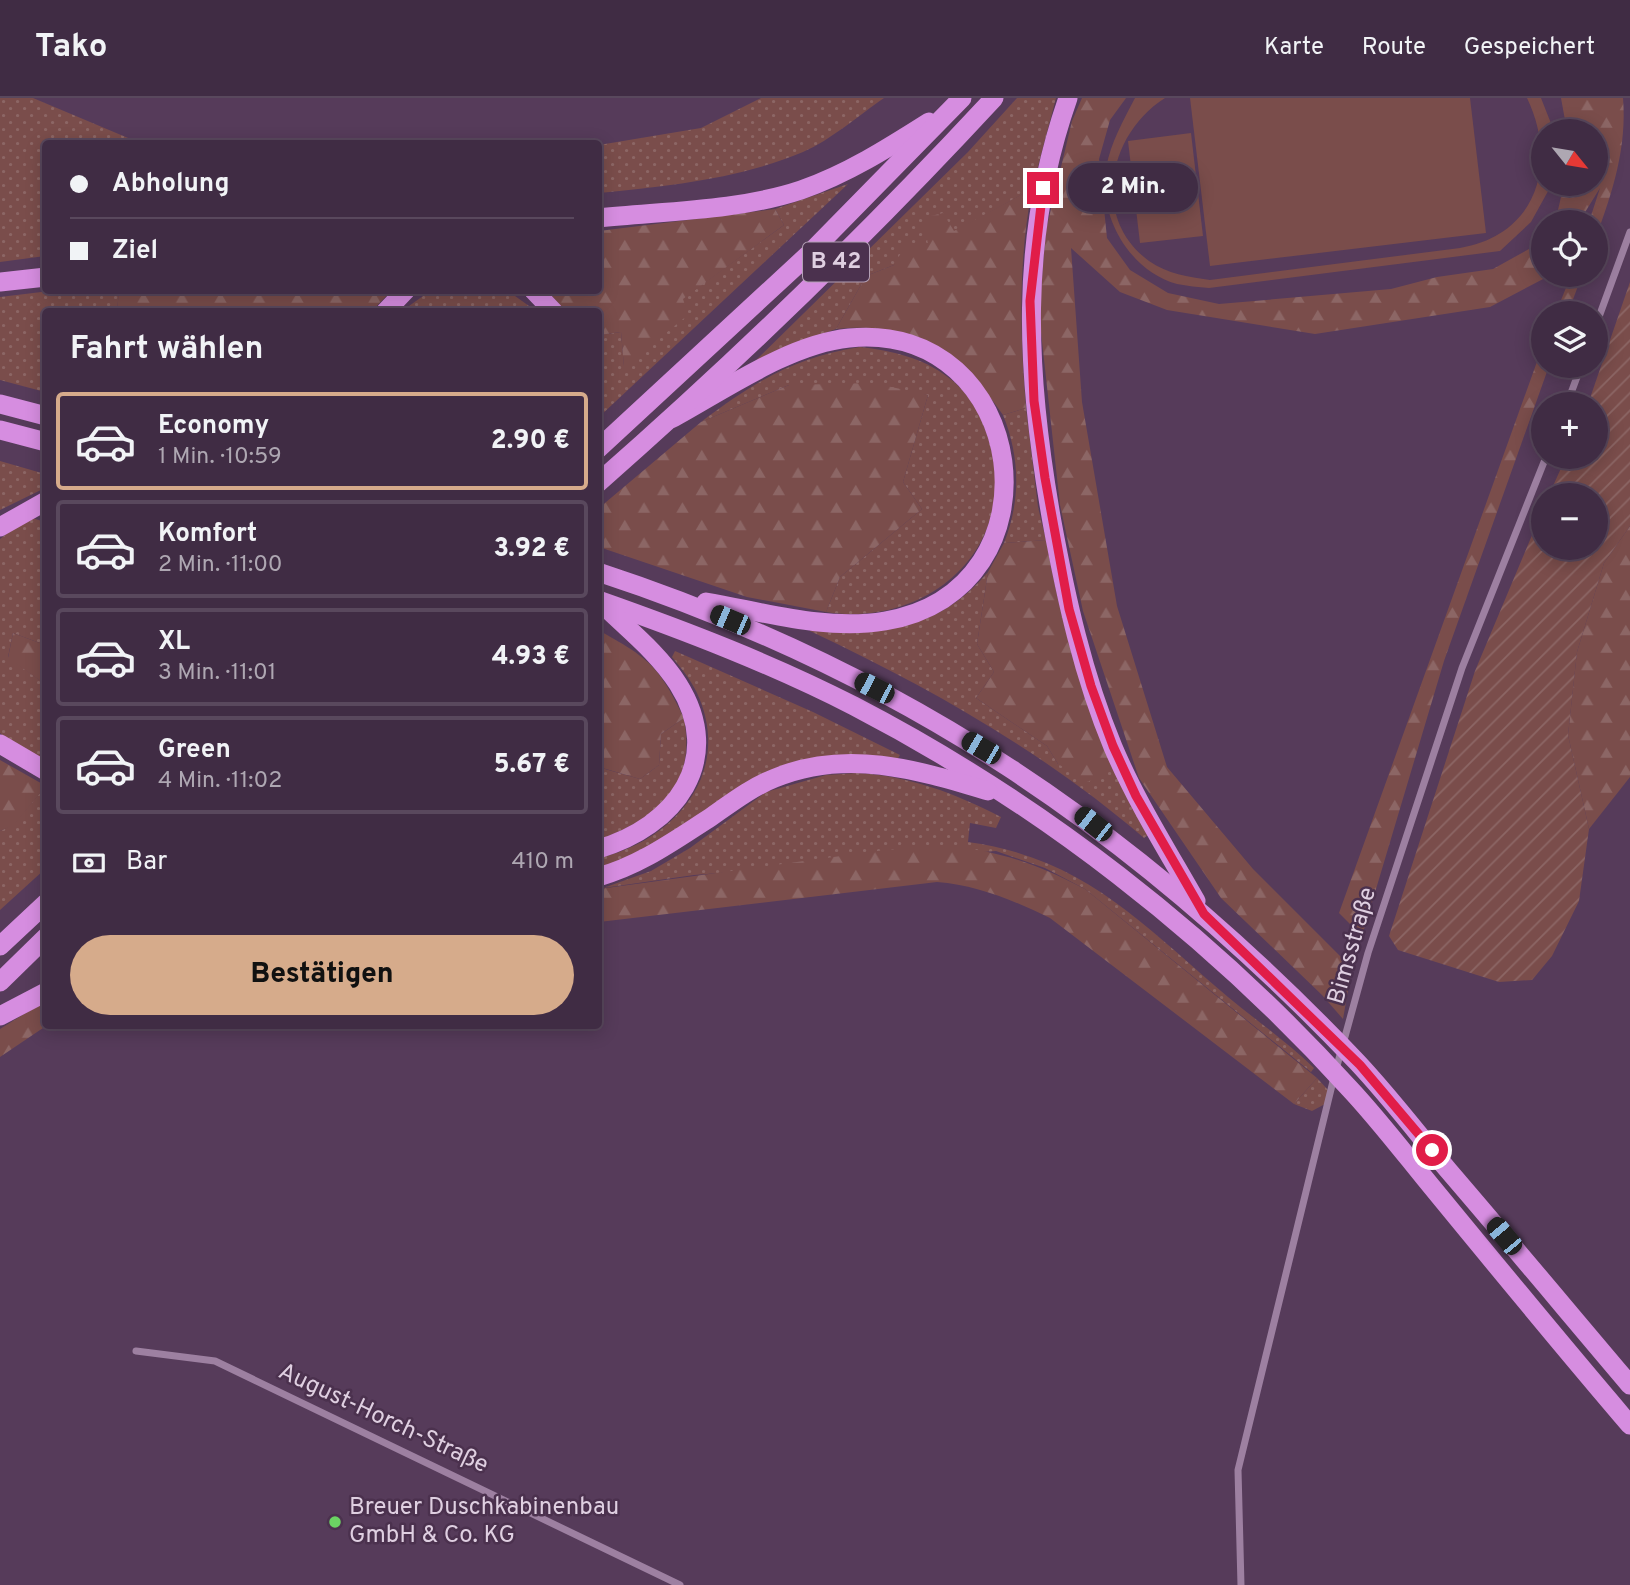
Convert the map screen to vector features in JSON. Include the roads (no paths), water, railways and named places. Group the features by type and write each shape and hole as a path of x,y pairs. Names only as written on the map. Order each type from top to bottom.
{"highway":[{"name":"B 42","path":"602,479 671,419 865,233 995,98"},
{"path":"1068,98 1038,212 1030,301 1034,401 1045,478 1069,609 1103,719 1136,796 1204,914"},
{"name":"B 42","path":"602,445 801,262 958,102"},
{"path":"602,218 742,202 799,190 857,166 958,102"},
{"path":"0,282 42,278"},
{"path":"389,308 402,294"},
{"path":"537,294 550,308"},
{"path":"671,419 782,359 811,348 848,338 886,340 939,359 971,387 994,422 1005,462 1006,482 999,523 982,559 971,574 941,599 905,616 866,623 831,623 671,596"},
{"path":"0,404 42,415"},
{"path":"0,430 42,441"},
{"path":"0,527 42,503"},
{"path":"607,575 671,596 845,673 981,748 1078,813 1204,914 1360,1065 1630,1385"},
{"path":"602,602 685,631 797,678 925,744 1012,799 1097,859 1189,933 1296,1033 1350,1088 1630,1425"},
{"path":"602,605 651,650 679,685 695,723 696,743 687,786 660,819 646,830 602,847"},
{"path":"0,744 42,769"},
{"path":"602,876 636,864 774,778 805,768 842,762 877,763 923,771 1012,799"},
{"path":"0,946 42,907"},
{"path":"0,982 42,941"},
{"path":"0,1017 42,994"}],"street":[{"path":"1605,301 1630,232"},
{"name":"Bimsstraße","path":"1241,1585 1238,1471 1335,1073 1368,953 1462,668 1541,469"},
{"name":"August-Horch-Straße","path":"136,1351 215,1361 680,1585"}],"place":[{"name":"Breuer Duschkabinenbau GmbH & Co. KG","path":"335,1522"}]}
